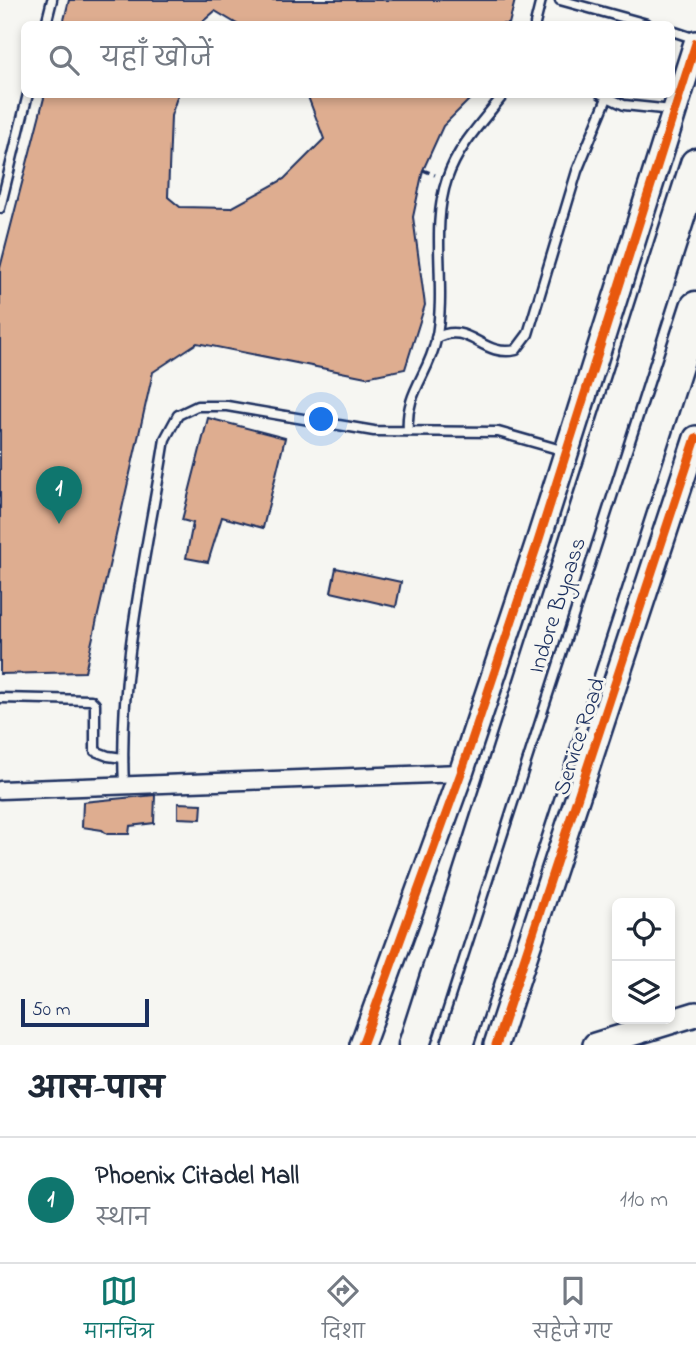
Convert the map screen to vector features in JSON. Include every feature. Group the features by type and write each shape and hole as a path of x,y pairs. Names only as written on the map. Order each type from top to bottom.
{"highway":[{"name":"Indore Bypass","path":"414,1045 696,164"},
{"name":"Indore Bypass","path":"457,1045 696,307"}],"street":[{"path":"362,1045 461,773 567,451 696,41"},
{"name":"Service Road","path":"496,1045 696,438"},
{"path":"0,790 461,773"},
{"path":"594,1045 696,1014"}],"lane":[{"path":"47,21 52,0"},
{"path":"537,21 541,0"},
{"path":"560,0 636,21"},
{"path":"675,33 696,41"},
{"path":"0,208 27,98"},
{"path":"408,430 406,412 410,398 433,356 436,338 441,288 441,213 446,180 461,149 501,98"},
{"path":"436,338 450,330 458,331 502,353 516,350 527,334 577,171 603,98"},
{"path":"608,98 624,105 674,110"},
{"path":"124,785 127,680 165,439 178,415 197,406 227,406 374,431 498,432 567,451"},
{"path":"0,698 91,700 95,704 95,751 123,758"}],"building":[{"path":"69,0 515,0 510,21 232,21 215,11 203,21 64,21"},
{"path":"44,98 177,98 171,116 168,197 180,207 231,208 284,179 324,139 309,98 471,98 443,126 423,170 413,217 425,305 405,369 366,377 197,343 153,372 85,672 0,674 0,268"},
{"path":"208,418 285,438 263,528 222,517 208,562 186,558 193,523 182,520"},
{"path":"336,568 401,582 396,607 331,592"},
{"path":"155,795 154,823 130,826 129,834 107,834 102,830 82,827 83,802"},
{"path":"178,803 202,804 201,819 178,818"}],"cycle path":[{"path":"362,1045 461,773 537,545 696,43"},
{"path":"496,1045 696,438"}],"place":[{"name":"Phoenix Citadel Mall","path":"59,524"}]}
